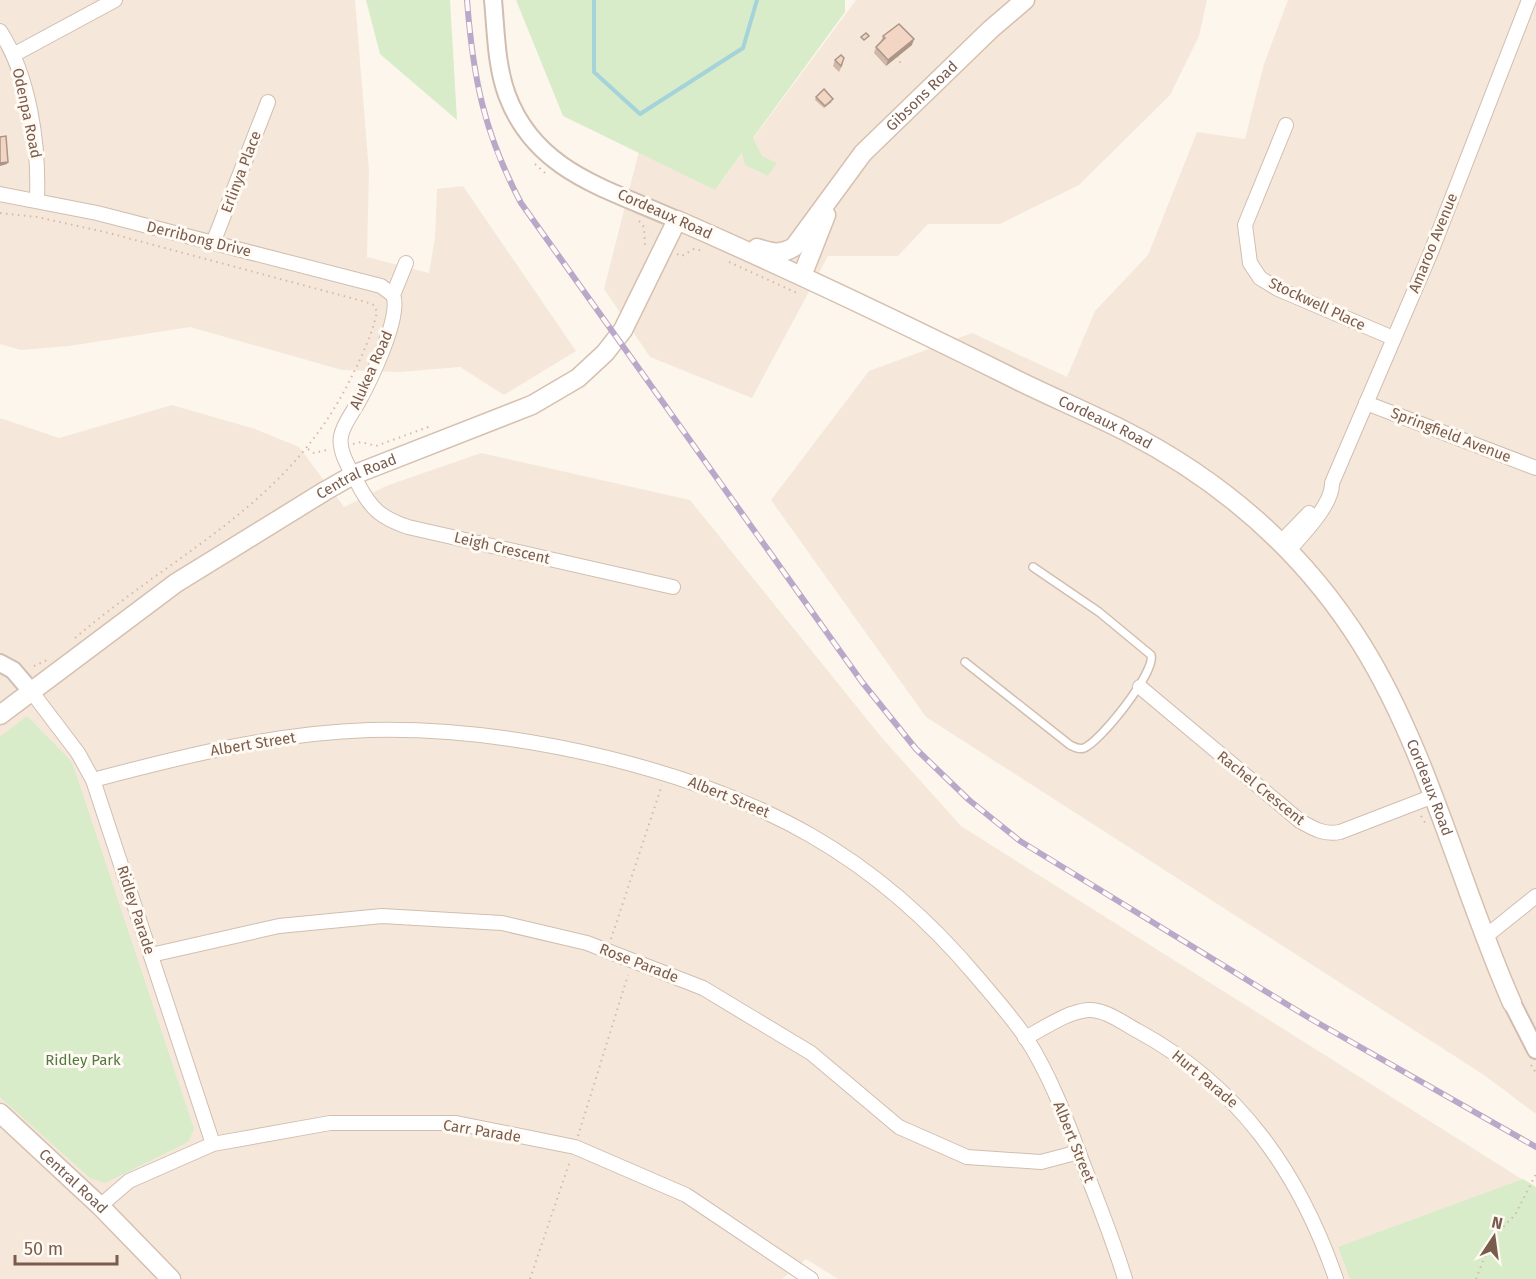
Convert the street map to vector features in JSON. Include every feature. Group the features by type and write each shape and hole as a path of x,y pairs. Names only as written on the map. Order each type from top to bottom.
{"main road":[{"name":"Gibsons Road","path":"713,245 729,238 774,253 784,252 803,236 819,210 828,202 863,153 991,29 1025,0"},
{"name":"Gibsons Road","path":"802,276 825,216 828,202"},
{"name":"Cordeaux Road","path":"677,220 713,245 802,276 918,330 1156,448 1237,501 1285,546 1332,601 1363,648 1395,709 1512,1003"},
{"name":"Central Road","path":"0,715 176,583 353,476 532,405 578,378 605,353 623,330 677,220"},
{"name":"Central Road","path":"0,1113 100,1206 171,1279"}],"street":[{"path":"15,54 115,0"},
{"name":"Cordeaux Road","path":"493,0 498,55 507,94 526,129 539,146 556,164 573,174 677,220"},
{"name":"Amaroo Avenue","path":"1285,546 1332,483 1446,215 1528,0"},
{"name":"Odenpa Road","path":"0,31 15,54 38,163 37,200"},
{"name":"Erlinya Place","path":"213,243 268,102"},
{"name":"Stockwell Place","path":"1286,125 1245,225 1250,263 1260,278 1278,289 1393,338"},
{"name":"Derribong Drive","path":"0,194 37,200 381,286 393,295"},
{"name":"Alukea Road","path":"341,446 341,435 367,386 390,330 396,302 393,295 406,263"},
{"name":"Springfield Avenue","path":"1366,403 1536,468"},
{"path":"341,446 353,476"},
{"name":"Leigh Crescent","path":"353,476 364,496 386,520 673,587"},
{"path":"0,663 13,670 31,691"},
{"name":"Rachel Crescent","path":"1140,687 1291,814 1317,831 1329,834 1340,832 1431,797"},
{"name":"Ridley Parade","path":"31,691 78,753 93,780 213,1144"},
{"name":"Albert Street","path":"93,780 197,753 264,740 369,730 477,734 564,748 666,773 752,804 813,835 887,885 949,943 1025,1038 1051,1084 1079,1152 1125,1279"},
{"path":"1485,937 1536,896"},
{"name":"Rose Parade","path":"151,955 279,926 382,916 502,923 587,943 704,988 811,1053 899,1127 967,1157 1041,1162 1079,1152"},
{"name":"Cordeaux Road","path":"1512,1003 1536,1050"},
{"name":"Hurt Parade","path":"1025,1038 1072,1013 1090,1010 1106,1014 1162,1044 1194,1066 1222,1090 1252,1121 1273,1151 1302,1199 1324,1246 1336,1279"},
{"name":"Carr Parade","path":"100,1206 129,1181 213,1144 330,1123 456,1124 575,1147 686,1194 803,1277"}],"lane":[{"path":"965,662 1078,749 1084,748 1094,740 1140,687 1152,665 1151,655 1099,612 1033,567"}],"path":[{"path":"897,56 902,66"},
{"path":"0,213 37,217 109,233 374,305 377,312 375,324 335,411 308,449 263,495 225,528 131,593 66,645"},
{"path":"643,255 647,240"},
{"path":"682,256 694,249 713,245"},
{"path":"728,261 806,297"},
{"path":"308,449 314,453 361,442 376,446 440,424"},
{"path":"34,666 41,660 49,659"},
{"path":"607,951 666,773"},
{"path":"530,1279 575,1147 632,960"},
{"path":"1476,1279 1492,1238 1515,1215 1536,1174"}],"shaded area":[{"path":"0,0 355,0 369,171 367,257 429,273 435,238 437,189 463,186 576,351 504,395 460,367 399,372 342,370 190,327 69,346 21,350 0,344"},
{"path":"856,0 1207,0 1199,36 1170,95 1079,185 1000,224 928,224 898,256 828,256 752,398 650,357 604,289 640,147 715,190"},
{"path":"1288,0 1536,0 1536,1114 1484,1075 926,717 771,500 869,371 972,333 1067,377 1095,311 1148,255 1197,132 1245,139 1264,64"},
{"path":"172,405 255,429 299,447 344,507 386,486 481,453 690,500 882,738 961,826 1536,1188 1536,1279 838,1279 806,1259 782,1279 0,1279 0,418 59,438"}],"green space":[{"path":"366,0 450,0 457,120 380,54"},
{"path":"516,0 845,0 845,12 753,138 762,156 777,163 768,176 745,165 742,153 715,190 563,116"},
{"name":"Ridley Park","path":"27,716 72,762 194,1129 188,1142 105,1183 90,1178 0,1097 0,737"},
{"path":"1523,1179 1536,1187 1536,1279 1350,1279 1338,1247"}],"building":[{"path":"899,24 914,39 888,60 876,47 885,38 883,36"},
{"path":"866,33 869,36 864,40 861,37"},
{"path":"841,55 844,58 841,66 835,60"},
{"path":"824,89 833,99 825,106 816,97"},
{"path":"6,136 8,162 0,163 0,137"}],"waterway":[{"path":"594,0 594,72 640,114 743,48 757,0"}],"railway":[{"path":"467,0 473,55 482,104 498,153 521,203 862,682 916,749 969,800 1020,841 1311,1019 1536,1147"}]}
